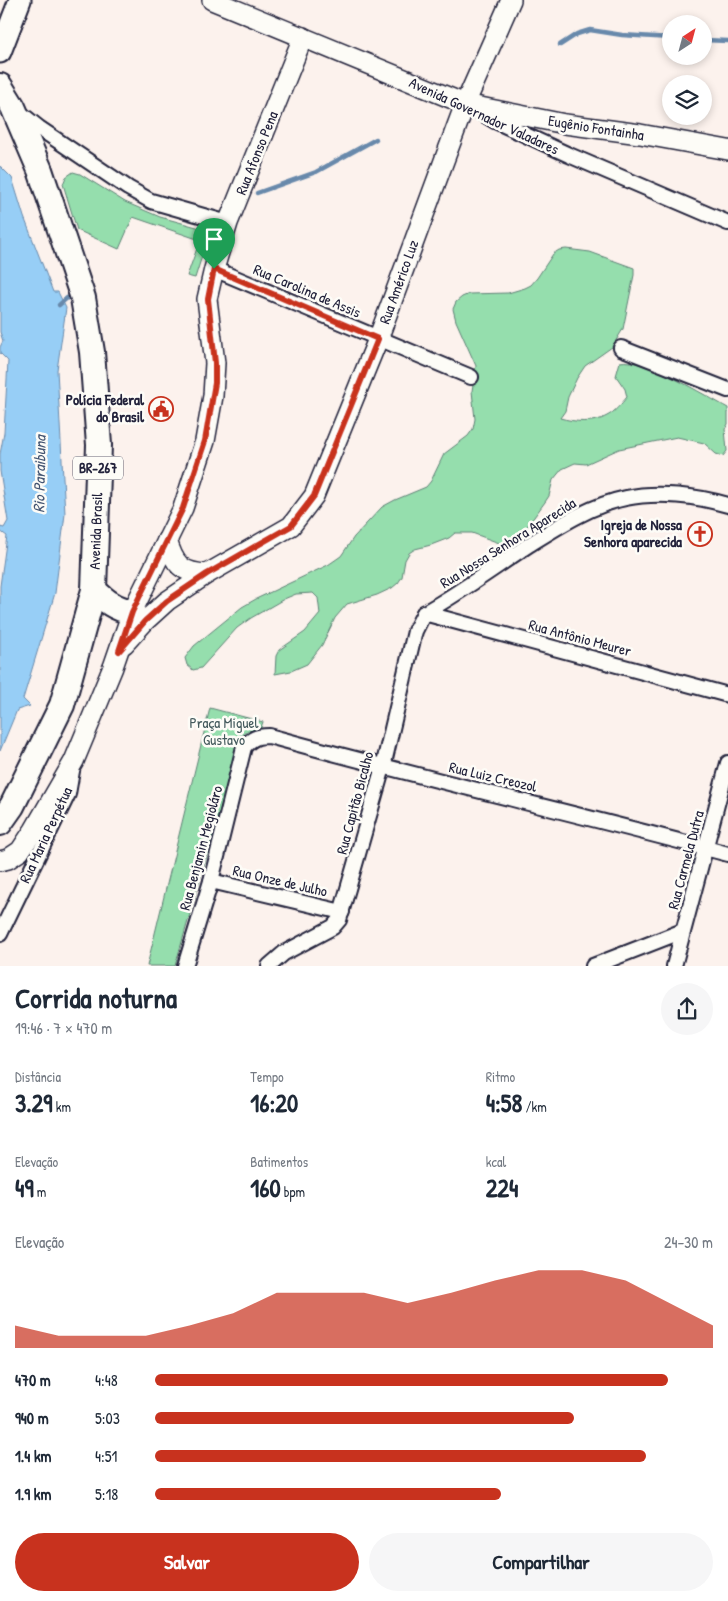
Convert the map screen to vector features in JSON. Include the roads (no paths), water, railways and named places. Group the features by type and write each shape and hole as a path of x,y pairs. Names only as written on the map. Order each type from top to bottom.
{"highway":[{"name":"Avenida Brasil","path":"0,86 13,107 40,170 83,298 92,352 99,445 94,590 62,706 12,806 0,823"},
{"path":"94,590 118,609 132,612"}],"main road":[{"path":"0,52 20,0"}],"street":[{"name":"Rua Américo Luz","path":"119,651 145,621 167,601 207,574 291,526 314,496 378,339 465,104 511,0"},
{"name":"Avenida Governador Valadares","path":"223,2 303,38 465,104 495,121 569,156 728,223"},
{"name":"Rua Afonso Pena","path":"214,269 228,223 303,38"},
{"name":"Eugênio Fontainha","path":"465,104 565,124 640,134 728,150"},
{"path":"13,107 39,128 128,188 151,201 228,223"},
{"name":"Rua Carolina de Assis","path":"214,269 471,377"},
{"name":"Rua Maria Perpétua","path":"0,862 20,851 74,760 119,651 132,612 183,508 205,441 213,396 215,363 208,299 214,269"},
{"path":"621,348 728,390"},
{"name":"Rua Nossa Senhora Aparecida","path":"424,613 552,531 572,519 605,504 626,498 674,496 728,505"},
{"path":"167,540 173,558 182,568 207,574"},
{"path":"145,585 160,587 166,595 167,601"},
{"name":"Rua Antônio Meurer","path":"424,613 728,695"},
{"name":"Rua Capitão Bicalho","path":"269,966 284,953 333,927 339,920 383,767 415,631 424,613"},
{"name":"Rua Luiz Creozol","path":"250,740 257,736 269,736 383,767 531,802 728,854"},
{"name":"Rua Benjamin Megioláro","path":"185,966 211,881 244,747 250,740"},
{"name":"Rua Maria Perpétua","path":"0,934 68,794 74,760"},
{"name":"Rua Carmela Dutra","path":"674,966 728,763"},
{"name":"Rua Onze de Julho","path":"211,881 342,912"},
{"path":"593,966 683,931"}],"water":[{"name":"Rio Paraibuna","path":"0,166 12,178 24,217 53,292 58,292 66,308 57,370 65,514 55,593 23,699 30,706 17,710 0,751 0,586 7,536 0,531 0,527 4,528 8,521 0,471 0,454 4,433 8,361 0,353 3,341 0,332"}],"waterway":[{"path":"560,45 577,34 590,30 622,35 662,37"},
{"path":"712,40 728,41"},
{"path":"257,193 316,172 376,139"},
{"path":"59,305 67,298"}],"place":[{"name":"Polícia Federal do Brasil","path":"161,409"},
{"name":"Igreja de Nossa Senhora aparecida","path":"700,534"}],"park label":[{"name":"Praça Miguel Gustavo","path":"224,732"}]}
